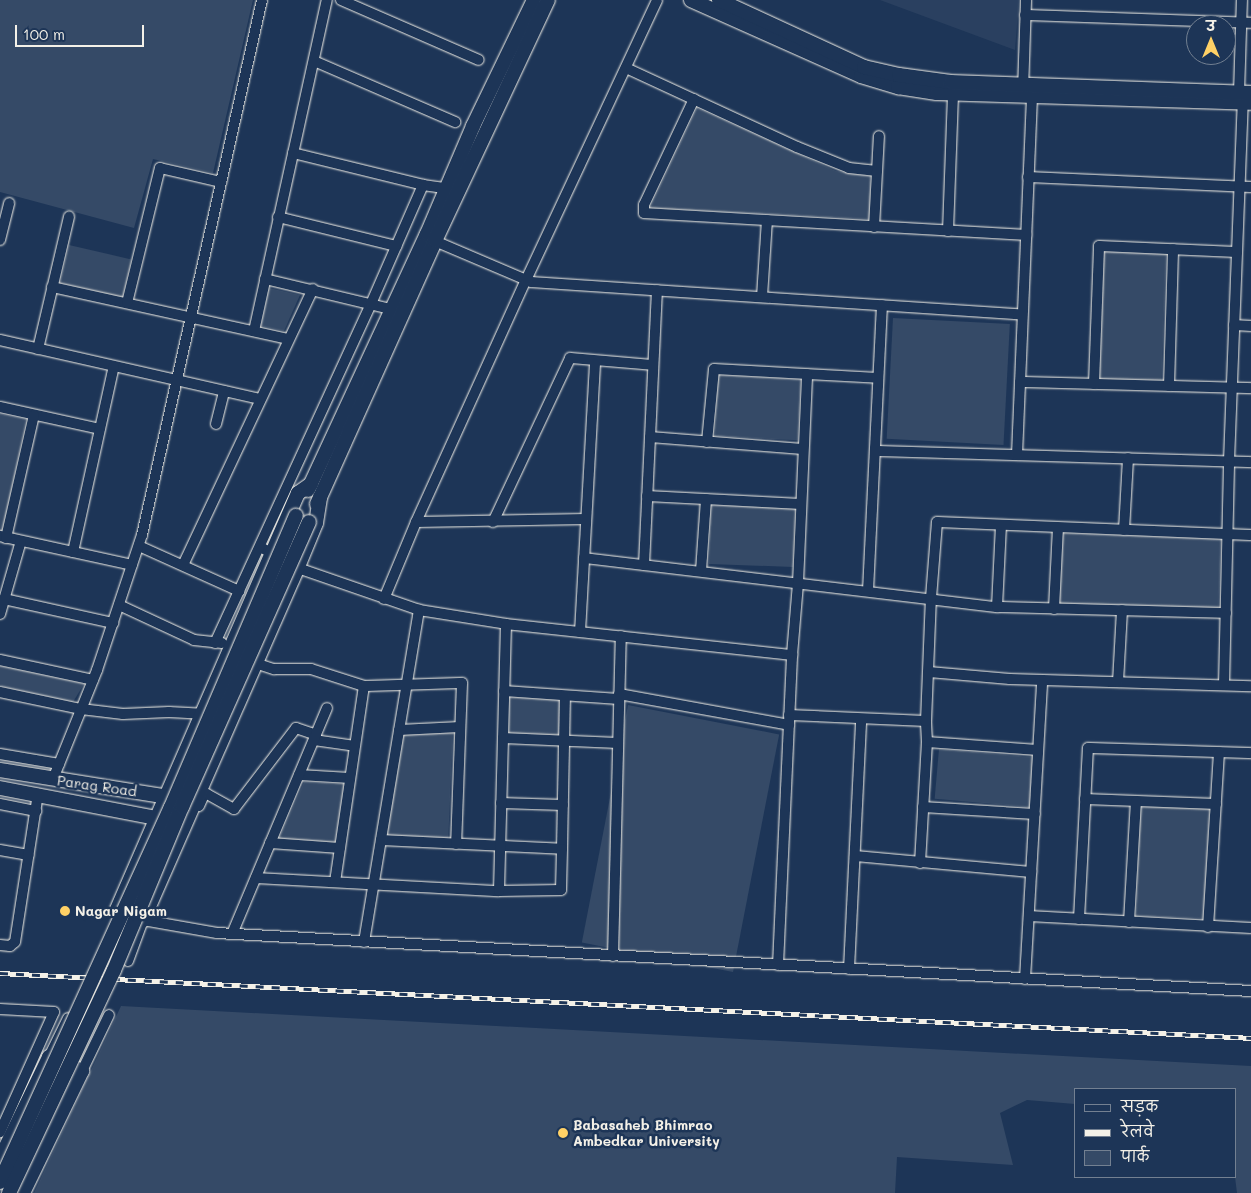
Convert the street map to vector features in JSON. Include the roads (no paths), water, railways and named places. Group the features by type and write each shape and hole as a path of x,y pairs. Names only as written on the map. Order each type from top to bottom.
{"street":[{"path":"53,780 93,680 139,546 262,0"},
{"path":"254,331 327,0"},
{"path":"341,0 478,60"},
{"path":"9,1193 114,970 182,807 320,497 397,310 435,240 473,126 534,0"},
{"path":"0,1182 171,807 296,516 397,310 452,189 548,0"},
{"path":"384,599 416,522 526,280 657,0"},
{"path":"691,0 861,76 914,83 951,82 1028,91"},
{"path":"720,0 864,67 953,93 1028,91 1246,98"},
{"path":"1017,455 1028,178 1026,0"},
{"path":"1224,685 1234,325 1246,98 1246,23 1242,0"},
{"path":"1025,15 1246,23"},
{"path":"314,61 455,122"},
{"path":"626,68 796,147 840,164 878,172"},
{"path":"948,231 953,93"},
{"path":"694,99 644,206 644,214 1026,235"},
{"path":"874,227 879,136"},
{"path":"293,153 423,185 452,189"},
{"path":"127,303 160,168 221,182"},
{"path":"1028,178 1251,187"},
{"path":"215,643 371,304 423,185"},
{"path":"0,240 9,203"},
{"path":"38,349 69,217"},
{"path":"278,217 396,246"},
{"path":"762,297 767,220"},
{"path":"435,240 531,282 1022,315"},
{"path":"1094,384 1099,246 1237,252"},
{"path":"1169,386 1173,249"},
{"path":"265,279 397,310"},
{"path":"52,287 288,339"},
{"path":"183,565 259,399 313,289"},
{"path":"644,564 657,290"},
{"path":"868,591 882,305"},
{"path":"1234,325 1251,326"},
{"path":"0,340 259,399"},
{"path":"493,522 570,358 653,365"},
{"path":"580,632 595,361"},
{"path":"73,552 114,366"},
{"path":"707,442 714,369 878,378"},
{"path":"778,965 807,374"},
{"path":"1020,382 1251,388"},
{"path":"216,424 224,391"},
{"path":"0,407 100,429"},
{"path":"34,415 3,537 132,565"},
{"path":"650,437 803,449"},
{"path":"875,450 1251,462"},
{"path":"1124,530 1128,458"},
{"path":"99,954 298,493 311,484"},
{"path":"647,496 801,504"},
{"path":"146,921 194,802 316,523 320,497"},
{"path":"701,571 706,499"},
{"path":"416,522 586,519"},
{"path":"920,863 927,742 926,721 931,598 937,522 1251,534"},
{"path":"997,608 1001,525"},
{"path":"1054,609 1058,528"},
{"path":"0,614 21,541"},
{"path":"139,546 239,591"},
{"path":"260,546 273,552 297,569 419,610 506,624 792,655"},
{"path":"584,558 931,598 997,608 1226,613"},
{"path":"4,599 113,623"},
{"path":"119,605 194,640 215,643 233,642"},
{"path":"364,942 419,610"},
{"path":"1118,682 1122,610"},
{"path":"498,891 506,624"},
{"path":"613,956 621,636"},
{"path":"0,660 93,680"},
{"path":"255,663 274,669 311,669 364,686 462,683 456,844"},
{"path":"929,672 1042,680 1251,686"},
{"path":"1025,979 1042,680"},
{"path":"335,882 364,686"},
{"path":"504,691 564,696 619,697 789,720 926,721"},
{"path":"0,692 81,709 122,714 169,712 202,714"},
{"path":"256,878 498,891 560,890 564,696"},
{"path":"232,934 327,708"},
{"path":"848,969 861,720"},
{"path":"399,730 460,727"},
{"path":"128,961 204,795 207,794 234,809 296,728 315,738 355,746"},
{"path":"503,738 618,743"},
{"path":"927,742 1038,750"},
{"path":"1079,919 1088,748 1251,753"},
{"path":"1208,927 1219,752"},
{"path":"0,754 59,764"},
{"name":"Parag Road","path":"0,770 194,802"},
{"path":"299,775 350,778"},
{"name":"Parag Road","path":"0,788 37,802 157,817 184,826"},
{"path":"1085,800 1216,804"},
{"path":"1129,922 1136,801"},
{"path":"0,804 37,802 15,942 10,946 0,945"},
{"path":"501,803 563,806"},
{"path":"924,807 1034,814"},
{"path":"381,840 562,849"},
{"path":"270,843 340,848"},
{"path":"0,850 29,855"},
{"path":"854,856 1031,872"},
{"path":"117,910 139,920 232,934 1251,991"},
{"path":"1029,916 1251,928"},
{"path":"0,1159 72,1008"},
{"path":"0,1009 54,1012 0,1132"},
{"path":"23,1193 109,1015"},
{"path":"49,1057 82,1071"}],"railway":[{"path":"0,973 1251,1038"}],"place":[{"name":"Nagar Nigam","path":"65,911"},
{"name":"Babasaheb Bhimrao Ambedkar University","path":"563,1133"}]}
